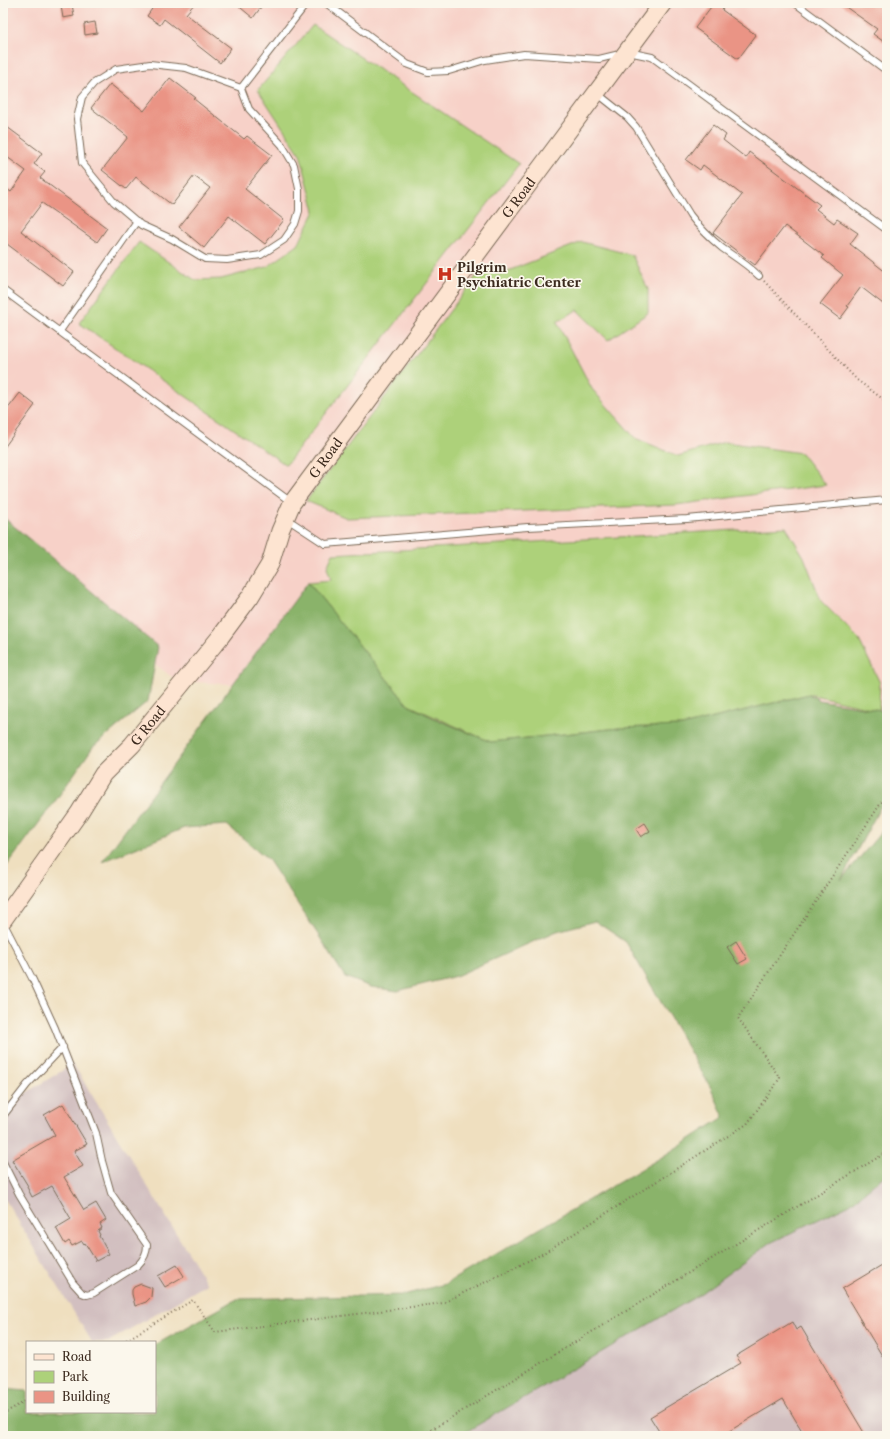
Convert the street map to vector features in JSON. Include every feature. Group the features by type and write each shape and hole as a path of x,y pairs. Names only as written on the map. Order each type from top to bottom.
{"street":[{"name":"G Road","path":"3,921 79,813 103,774 132,745 222,636 250,597 270,564 288,510 663,3"}],"lane":[{"path":"241,88 307,3"},
{"path":"326,3 407,64 428,72 449,72 486,60 524,54 599,59 628,52 652,57 887,230"},
{"path":"795,3 887,71"},
{"path":"150,64 186,68 241,88 249,109 282,145 294,165 299,189 299,211 295,224 284,240 261,255 227,260 205,258 172,239 141,225 114,202 82,162 76,119 82,97 94,83 116,69 150,64"},
{"path":"597,93 627,117 636,127 690,215 699,227 721,247 751,268 759,276"},
{"path":"60,331 137,221"},
{"path":"3,290 60,331 288,510 325,544 528,527 687,519 887,500"},
{"path":"3,921 32,978 63,1047 96,1133 111,1192 147,1245 144,1258 138,1265 94,1293 87,1295 82,1293 73,1283 19,1194 3,1162"},
{"path":"3,1116 27,1085 63,1047"}],"path":[{"path":"759,276 857,380 887,402"},
{"path":"124,1341 193,1300 215,1332 443,1303 542,1254 747,1124 780,1078 738,1018 887,794"},
{"path":"421,1436 887,1152"},
{"path":"3,1414 26,1401"}],"shaded area":[{"name":"Pilgrim Psychiatric Center","path":"3,3 887,3 887,722 177,681 3,546"},
{"path":"73,1064 207,1284 110,1341 91,1341 3,1196 3,1107"},
{"path":"887,1163 887,1436 441,1436"}],"green space":[{"path":"313,25 519,164 286,465 79,323 139,242 195,280 221,279 267,267 298,245 315,211 300,154 258,90"},
{"path":"582,242 632,255 648,289 648,313 608,340 577,310 557,322 592,389 635,438 678,456 725,442 801,453 826,485 676,505 347,518 306,501 484,266 500,274"},
{"path":"3,517 158,647 148,701 93,747 3,871"},
{"path":"786,527 804,557 821,601 858,638 880,683 879,710 809,694 682,726 619,728 491,742 408,705 308,582 331,580 327,567 333,554"},
{"path":"308,582 408,705 436,719 491,742 619,728 682,726 809,694 819,700 886,711 887,795 841,880 887,825 887,1176 885,1175 850,1204 770,1243 697,1296 459,1436 3,1436 3,1389 26,1391 26,1413 156,1413 156,1344 237,1299 403,1295 445,1284 662,1157 724,1117 711,1088 626,942 595,921 557,931 456,976 397,991 371,987 345,977 268,859 227,825 184,828 102,862"}],"building":[{"path":"156,3 195,3 186,14 231,48 220,63 164,19 160,25 147,16"},
{"path":"235,3 264,3 253,18"},
{"path":"714,3 723,8 722,10 756,35 738,59 695,28"},
{"path":"840,3 887,3 887,44 873,34 877,29"},
{"path":"72,4 74,16 63,18 61,6"},
{"path":"95,22 97,33 85,35 84,24"},
{"path":"170,78 244,139 247,136 272,155 245,189 284,220 265,244 229,216 204,248 179,227 210,188 194,176 172,205 136,177 126,189 102,170 128,137 91,108 110,84 144,111"},
{"path":"3,124 42,153 34,164 45,172 40,178 107,228 97,242 42,203 21,231 74,272 63,286 3,241 3,186 11,192 26,171 3,154"},
{"path":"713,125 726,135 723,140 746,158 749,152 820,205 816,209 834,223 837,219 858,233 850,244 887,273 887,307 861,287 847,306 849,307 840,319 820,304 843,275 822,258 824,256 785,226 755,265 713,233 742,195 703,165 700,170 686,160"},
{"path":"20,393 35,405 3,449 3,415"},
{"path":"645,823 650,831 641,837 636,829"},
{"path":"736,941 747,959 738,964 727,947"},
{"path":"63,1104 87,1144 74,1151 83,1166 64,1177 84,1210 96,1203 106,1220 100,1224 102,1228 98,1231 99,1236 109,1254 96,1261 85,1243 84,1244 82,1241 72,1246 69,1241 65,1244 56,1228 71,1219 52,1186 32,1197 27,1187 28,1186 12,1160 55,1135 44,1115"},
{"path":"887,1262 887,1364 842,1289"},
{"path":"177,1265 184,1276 165,1287 158,1276"},
{"path":"141,1284 152,1288 151,1297 146,1302 135,1306 132,1290 134,1287"},
{"path":"792,1322 796,1330 801,1327 866,1436 805,1436 783,1399 721,1436 662,1436 650,1417 741,1363 736,1356"}],"place":[{"name":"Pilgrim Psychiatric Center","path":"445,274"}]}
